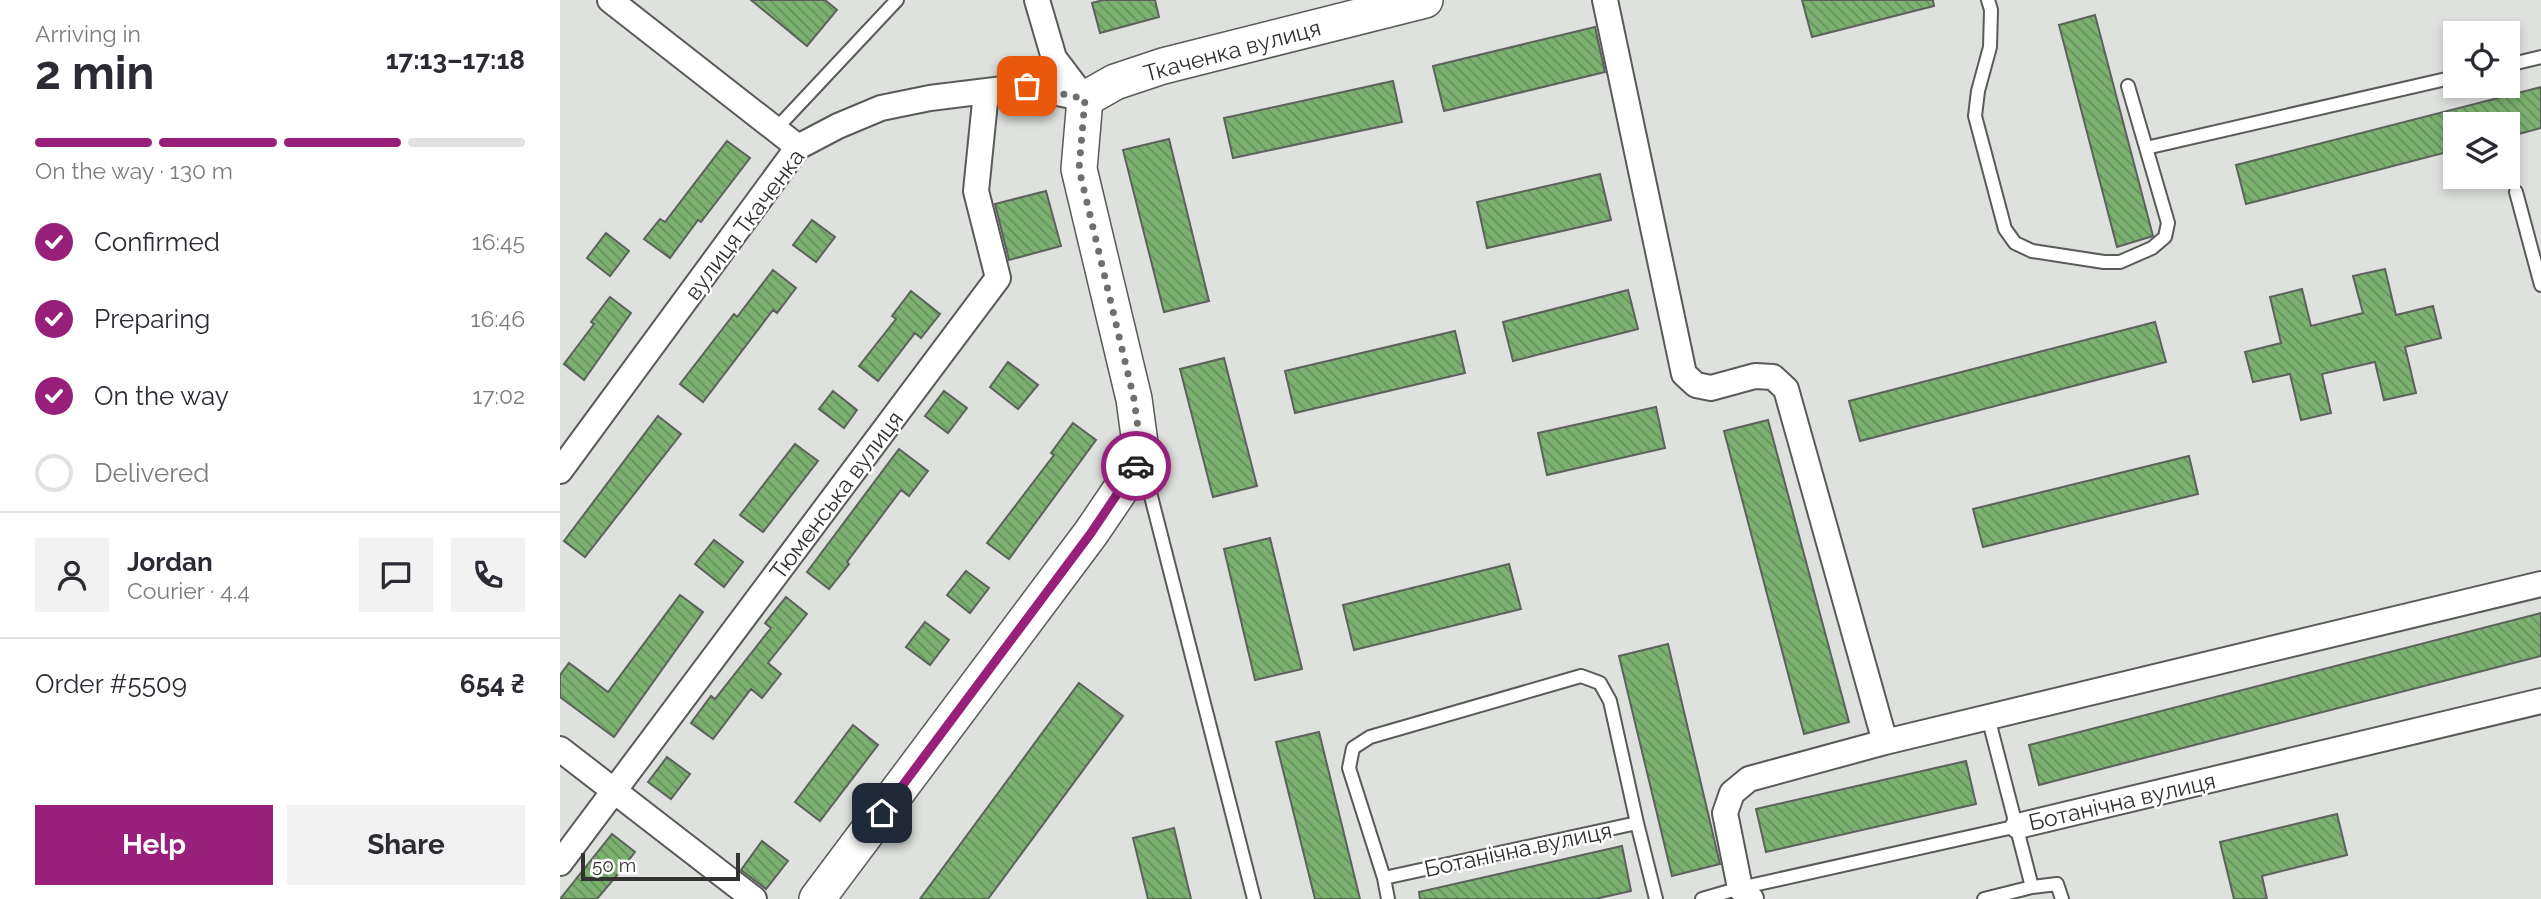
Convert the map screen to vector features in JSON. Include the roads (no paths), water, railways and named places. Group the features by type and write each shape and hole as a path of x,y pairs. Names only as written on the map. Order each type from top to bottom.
{"street":[{"path":"610,0 798,147"},
{"path":"817,899 1091,533 1142,457 1134,399 1079,169 1085,99 1054,58 1037,0"},
{"name":"Ткаченка вулиця","path":"1085,99 1115,82 1163,66 1425,0"},
{"path":"1605,0 1684,374 1696,385 1711,388 1755,376 1773,377 1786,389 1885,742"},
{"name":"вулиця Ткаченка","path":"560,471 798,147 881,108 930,98 1027,86 1085,99"},
{"name":"Тюменська вулиця","path":"560,863 998,278 976,191 986,92"},
{"path":"1746,894 1725,813 1732,793 1749,779 1885,742 2541,584"},
{"name":"Ботанічна вулиця","path":"2018,826 2541,701"},
{"path":"560,750 754,899"}],"lane":[{"path":"775,130 897,0"},
{"path":"1988,0 1991,10 1990,47 1978,91 1975,116 2005,229 2015,243 2032,251 2120,262 2152,248 2165,237 2168,223 2128,86"},
{"path":"2520,62 2541,57"},
{"path":"2146,148 2443,80"},
{"path":"2516,192 2541,285"},
{"path":"1142,457 1254,899"},
{"path":"1388,899 1384,878 1349,768 1353,748 1370,737 1581,676 1600,684 1610,701 1637,823"},
{"path":"1988,717 2032,887"},
{"name":"Ботанічна вулиця","path":"1384,878 1637,823 1656,899"},
{"name":"Ботанічна вулиця","path":"1702,899 1746,894 2018,826"},
{"path":"1984,899 2057,884 2062,899"}]}
